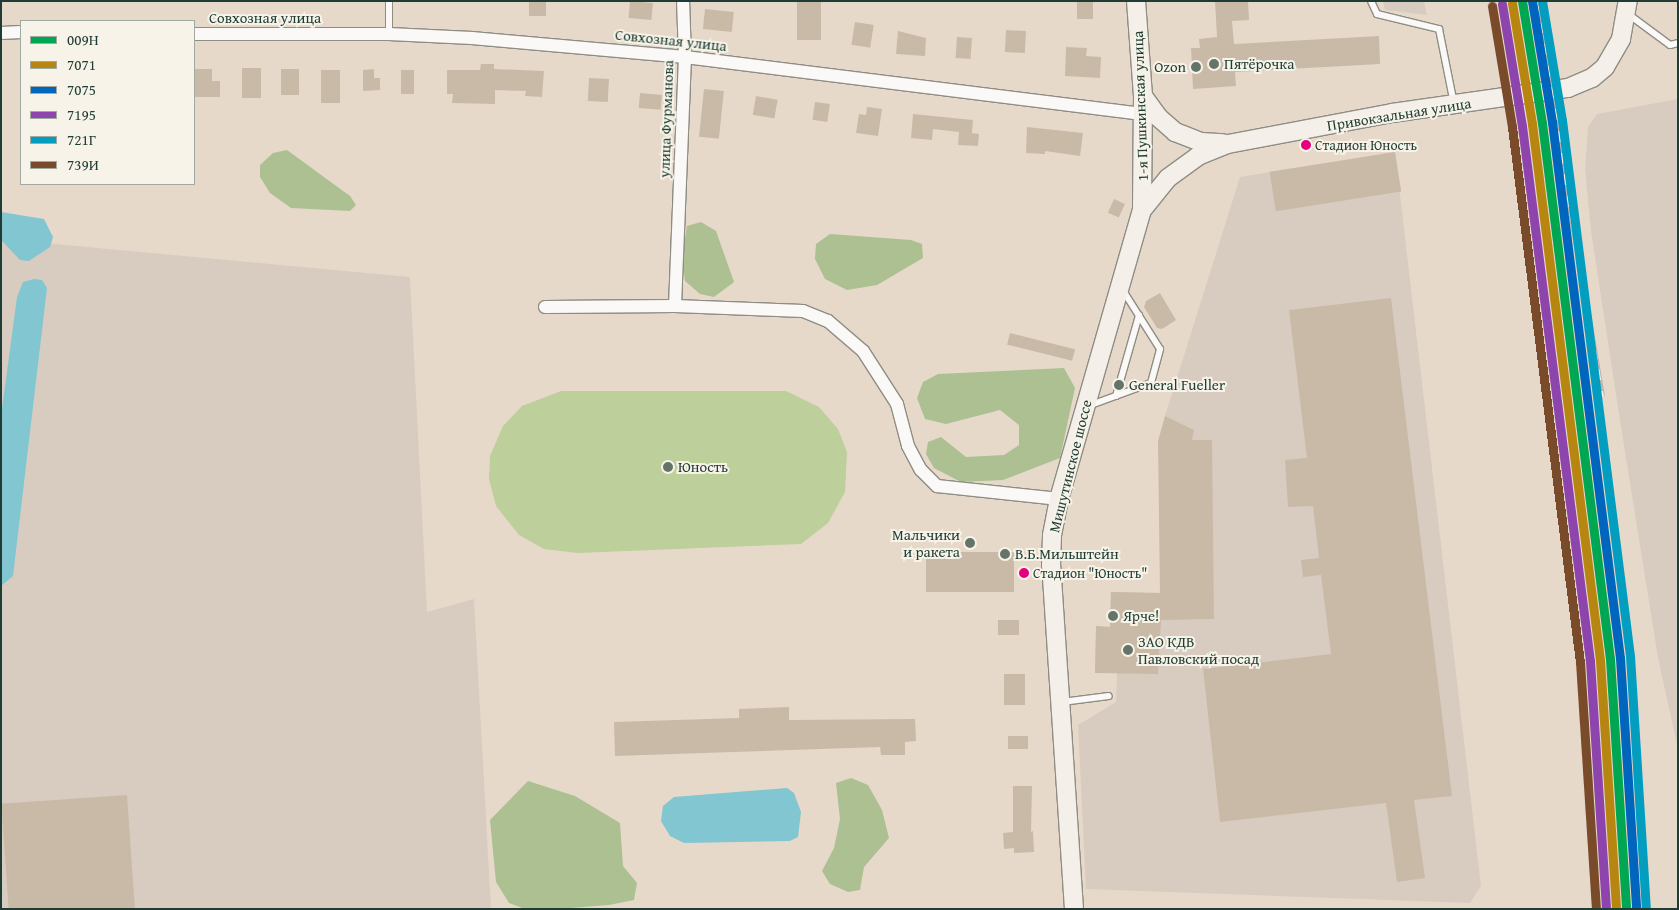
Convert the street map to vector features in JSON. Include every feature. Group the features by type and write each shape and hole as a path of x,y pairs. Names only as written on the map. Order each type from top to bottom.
{"main road":[{"name":"1-я Пушкинская улица","path":"1136,1 1142,96 1142,210"},
{"name":"Привокзальная улица","path":"1142,210 1168,178 1198,156 1228,144 1455,105 1568,88 1592,78 1605,67 1621,38 1627,7"},
{"path":"1142,96 1158,117 1175,132 1201,142 1228,144"},
{"name":"Мишутинское шоссе","path":"1074,909 1051,565 1059,499 1142,210"}],"street":[{"name":"улица Фурманова","path":"675,306 684,57 683,1"},
{"path":"1,33 20,32"},
{"name":"Совхозная улица","path":"195,34 389,34 472,38 684,57 1142,114"},
{"path":"545,307 675,306 803,311 828,321 863,351 882,377 897,404 912,454 921,470 937,486 1059,499"}],"lane":[{"path":"389,34 390,1"},
{"path":"1371,1 1377,14 1439,29 1455,105"},
{"path":"1627,7 1670,45 1678,43"},
{"path":"1085,407 1151,382 1160,349 1120,285"},
{"path":"1116,396 1139,315"},
{"path":"1060,702 1109,696"}],"shaded area":[{"path":"1383,1 1424,1 1427,15 1385,10"},
{"path":"1678,99 1678,749 1658,658 1591,231 1585,169 1588,127 1597,114"},
{"path":"1395,152 1481,886 1470,903 1086,889 1078,725 1116,702 1117,673 1095,673 1096,626 1110,627 1111,592 1160,593 1165,416 1240,177"},
{"path":"1,239 410,277 427,612 474,599 491,909 1,909"}],"green space":[{"path":"287,150 350,196 356,205 350,211 291,208 270,193 260,177 260,165 273,153"},
{"path":"701,222 716,231 734,282 714,297 700,294 685,281 682,255 687,226"},
{"path":"830,234 911,240 922,244 923,258 877,285 847,290 825,279 815,259 816,244"},
{"path":"1064,368 1075,388 1060,458 1003,480 961,482 934,468 926,454 928,442 941,437 966,457 1004,455 1019,445 1019,425 1000,410 946,424 925,419 917,398 923,382 938,374"},
{"name":"Юность","path":"561,391 786,391 819,407 838,429 847,452 845,492 828,523 801,544 577,553 544,549 519,535 496,506 489,479 490,456 503,426 522,406"},
{"path":"851,778 868,785 882,810 889,838 864,867 860,890 848,892 830,884 822,871 834,848 840,819 836,783"},
{"path":"528,781 575,796 620,823 623,866 637,883 634,900 609,905 557,909 525,909 509,903 496,882 490,820"}],"water":[{"path":"1,212 44,219 53,237 50,247 29,261 20,260 1,240"},
{"path":"34,279 42,280 47,288 13,576 1,586 1,416 17,297 23,282"},
{"path":"787,788 794,793 801,812 798,837 790,841 684,843 670,836 661,821 663,806 674,797"}],"building":[{"path":"529,1 546,1 546,16 529,16"},
{"path":"630,1 653,3 651,20 629,18"},
{"path":"797,1 821,1 821,40 797,40"},
{"path":"1077,1 1093,1 1093,19 1077,19"},
{"path":"1215,1 1248,1 1249,20 1232,21 1234,44 1379,36 1380,64 1235,72 1236,86 1193,89 1191,48 1200,48 1199,39 1217,37"},
{"path":"705,9 734,12 732,32 703,29"},
{"path":"855,22 874,25 870,48 851,45"},
{"path":"1006,30 1026,31 1025,53 1005,52"},
{"path":"898,31 926,38 925,56 896,54"},
{"path":"957,37 972,38 970,59 956,58"},
{"path":"1066,47 1087,48 1086,56 1101,57 1100,78 1065,76"},
{"path":"481,64 494,64 494,69 544,71 542,97 525,96 526,91 495,90 495,104 452,103 453,94 447,94 447,70 480,70"},
{"path":"242,68 261,68 261,98 242,98"},
{"path":"195,69 212,69 212,81 220,81 220,97 195,97"},
{"path":"281,69 299,69 299,95 281,95"},
{"path":"374,69 374,78 380,78 380,90 363,91 363,70"},
{"path":"321,70 340,70 340,103 321,103"},
{"path":"401,70 414,70 414,94 401,94"},
{"path":"589,78 609,79 608,102 588,101"},
{"path":"704,89 724,91 719,139 699,137"},
{"path":"640,93 662,95 661,110 639,108"},
{"path":"756,96 778,100 774,119 753,115"},
{"path":"815,102 830,104 827,122 812,120"},
{"path":"867,107 882,109 878,136 856,133 859,114 866,115"},
{"path":"913,114 973,120 972,133 979,134 978,146 958,145 959,132 933,129 932,140 911,138"},
{"path":"1027,127 1083,133 1080,156 1045,151 1045,154 1026,153"},
{"path":"1395,152 1401,192 1276,211 1270,172"},
{"path":"1114,199 1125,204 1119,218 1108,213"},
{"path":"1160,293 1176,320 1162,329 1157,328 1144,307 1146,301"},
{"path":"1391,298 1452,796 1414,800 1425,878 1397,882 1386,803 1220,822 1203,669 1331,654 1321,575 1303,577 1301,560 1319,558 1313,506 1288,507 1285,460 1307,458 1289,310"},
{"path":"1010,333 1075,349 1072,361 1007,345"},
{"path":"1165,416 1194,430 1192,440 1212,440 1214,619 1161,620 1158,674 1095,673 1096,626 1110,627 1111,592 1160,593 1158,441"},
{"path":"926,552 1014,552 1014,592 926,592"},
{"path":"998,620 1019,620 1019,635 998,635"},
{"path":"1004,674 1025,674 1025,705 1004,705"},
{"path":"789,707 789,720 915,719 916,741 905,742 905,755 881,755 880,747 615,756 614,722 739,718 739,709"},
{"path":"1008,736 1028,736 1028,749 1008,749"},
{"path":"1013,786 1032,786 1031,832 1033,831 1034,852 1014,853 1014,848 1004,849 1003,833 1013,832"},
{"path":"127,795 135,909 9,909 1,804"}],"railway":[{"path":"1536,1 1602,397"}],"transit line":[{"name":"009Н","path":"1522,1 1542,123 1610,659 1626,909"},
{"name":"7075","path":"1532,1 1552,122 1620,658 1636,908"},
{"name":"721Г","path":"1542,1 1562,120 1630,656 1646,908"},
{"name":"7071","path":"1512,3 1532,124 1600,660 1616,909"},
{"name":"7195","path":"1502,4 1522,126 1590,661 1606,909"},
{"name":"739И","path":"1492,6 1512,127 1580,662 1596,909"}],"place":[{"name":"Пятёрочка","path":"1214,64"},
{"name":"Ozon","path":"1196,67"},
{"name":"Стадион Юность","path":"1306,145"},
{"name":"General Fueller","path":"1119,385"},
{"name":"Юность","path":"668,467"},
{"name":"Мальчики и ракета","path":"970,543"},
{"name":"В.Б.Мильштейн","path":"1005,554"},
{"name":"Стадион \"Юность\"","path":"1024,573"},
{"name":"Ярче!","path":"1113,616"},
{"name":"ЗАО КДВ Павловский посад","path":"1128,650"}]}
